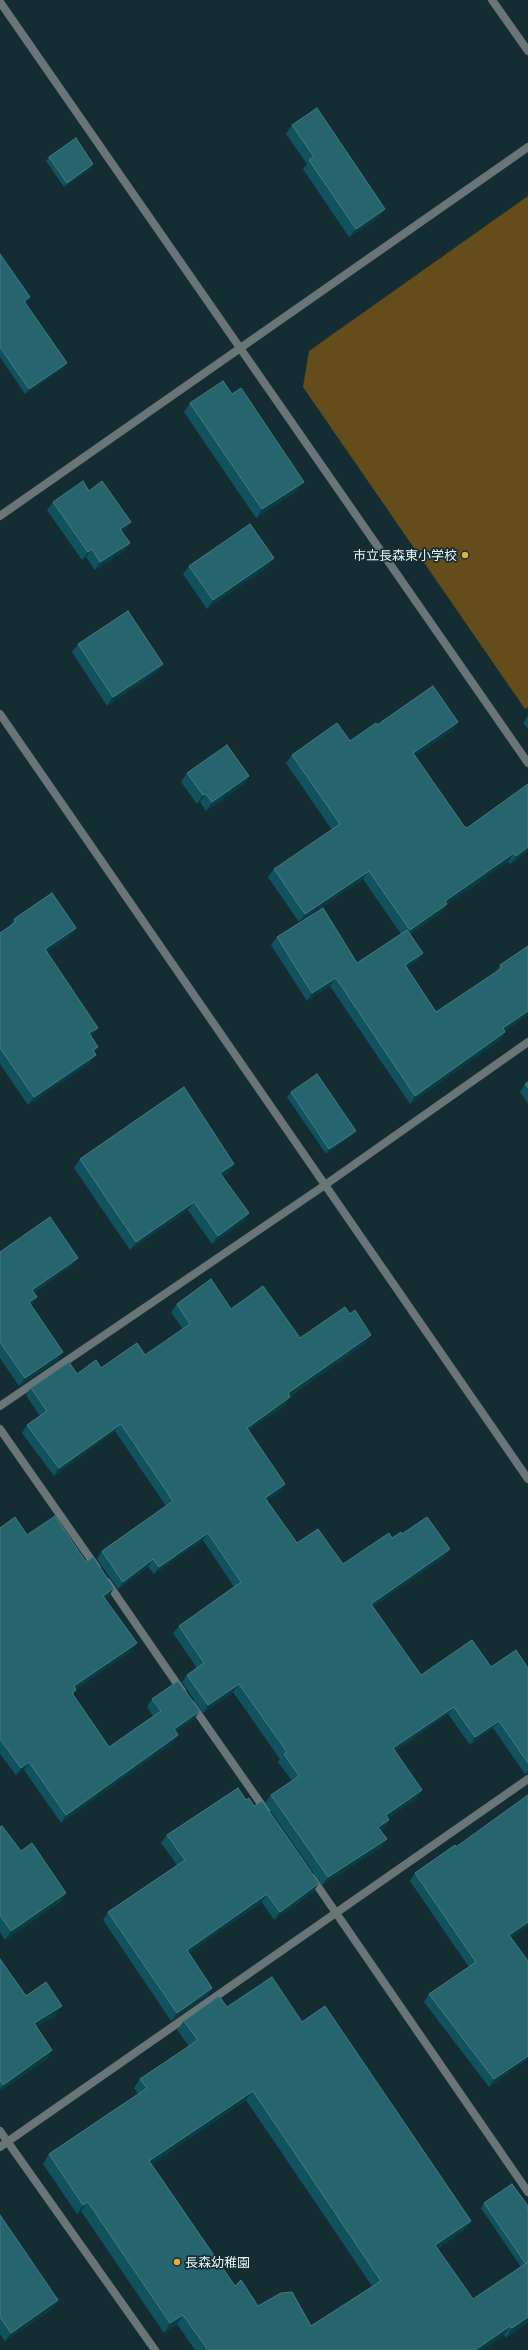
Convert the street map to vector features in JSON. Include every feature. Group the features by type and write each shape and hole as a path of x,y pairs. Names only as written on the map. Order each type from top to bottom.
{"street":[{"path":"492,0 528,51"},
{"path":"0,2 528,763"},
{"path":"0,516 528,147"},
{"path":"0,714 528,1479"},
{"path":"0,1406 325,1185 528,1042"},
{"path":"0,1429 270,1818"},
{"path":"0,2147 528,1779"},
{"path":"306,1870 528,2192"},
{"path":"0,2131 155,2350"}],"shaded area":[{"name":"市立長森東小学校","path":"528,196 528,707 525,709 303,387 309,351"}],"building":[{"path":"317,108 385,209 356,229 309,160 314,157 292,125"},
{"path":"76,138 93,164 67,183 49,157"},
{"path":"0,254 30,297 24,301 67,363 29,389 0,347"},
{"path":"223,381 232,394 241,388 304,482 262,509 190,403"},
{"path":"83,481 89,491 102,481 131,522 120,529 130,543 100,562 92,549 88,552 53,502"},
{"path":"250,524 274,558 213,600 189,566"},
{"path":"128,611 163,664 113,697 78,644"},
{"path":"433,686 458,722 413,753 464,826 467,828 528,784 528,847 516,856 514,853 445,901 447,904 410,930 369,871 305,914 274,869 340,824 292,755 337,723 350,741 376,723 377,725"},
{"path":"227,745 249,776 212,802 206,794 203,795 187,773"},
{"path":"52,893 76,928 45,949 98,1028 89,1033 98,1047 93,1050 96,1055 34,1097 0,1048 0,933 16,922 14,919"},
{"path":"323,908 357,963 407,930 423,953 405,965 436,1012 502,968 500,965 528,946 528,1011 503,1028 505,1032 415,1096 336,978 312,993 277,937"},
{"path":"317,1074 356,1131 329,1149 291,1092"},
{"path":"184,1087 234,1164 220,1173 249,1213 218,1236 194,1202 136,1242 80,1159"},
{"path":"50,1217 78,1258 32,1290 37,1297 29,1302 63,1352 25,1378 0,1342 0,1252"},
{"path":"211,1279 231,1309 263,1286 300,1338 345,1307 350,1314 355,1310 371,1335 288,1393 290,1397 247,1428 285,1484 265,1498 297,1543 318,1529 343,1564 389,1533 392,1538 401,1532 402,1534 427,1517 450,1549 371,1604 421,1675 472,1640 491,1667 516,1650 528,1668 528,1763 499,1721 475,1737 454,1707 393,1748 422,1790 386,1815 389,1820 378,1827 387,1839 328,1877 271,1795 299,1776 284,1754 287,1752 239,1684 208,1705 187,1675 204,1663 179,1626 241,1582 208,1533 159,1567 153,1559 123,1582 102,1551 173,1501 121,1424 59,1468 27,1425 47,1411 31,1388 69,1362 77,1374 96,1360 101,1368 137,1343 145,1355 190,1324 177,1304"},
{"path":"55,1516 86,1562 93,1557 114,1588 103,1596 137,1643 74,1686 76,1690 72,1693 109,1747 161,1711 152,1699 178,1681 200,1711 174,1729 178,1735 66,1815 29,1762 21,1768 0,1739 0,1528 15,1517 27,1535"},
{"path":"238,1788 246,1800 249,1798 254,1806 262,1801 319,1883 280,1912 267,1894 187,1950 212,1988 177,2013 108,1912 185,1860 167,1835"},
{"path":"528,1795 528,1922 509,1935 528,1961 528,2056 494,2079 429,1994 476,1962 415,1873 455,1845 456,1847"},
{"path":"2,1826 21,1851 32,1843 66,1893 11,1931 0,1915 0,1827"},
{"path":"0,1959 26,1996 46,1982 62,2006 34,2023 52,2050 3,2085 0,2080"},
{"path":"272,1977 302,2022 325,2006 471,2221 435,2245 473,2299 528,2262 528,2317 512,2328 510,2326 475,2350 208,2350 183,2315 170,2323 88,2202 83,2205 49,2154 147,2088 140,2079 198,2040 184,2021 219,1996 227,2007","holes":["253,2091 381,2281 311,2326 292,2292 281,2293 258,2306 241,2280 235,2286 149,2161"]},
{"path":"512,2184 528,2206 528,2262 526,2264 484,2203"},
{"path":"0,2215 58,2300 11,2333 0,2317"}],"place":[{"name":"市立長森東小学校","path":"465,555"},
{"name":"長森幼稚園","path":"177,2262"}]}
